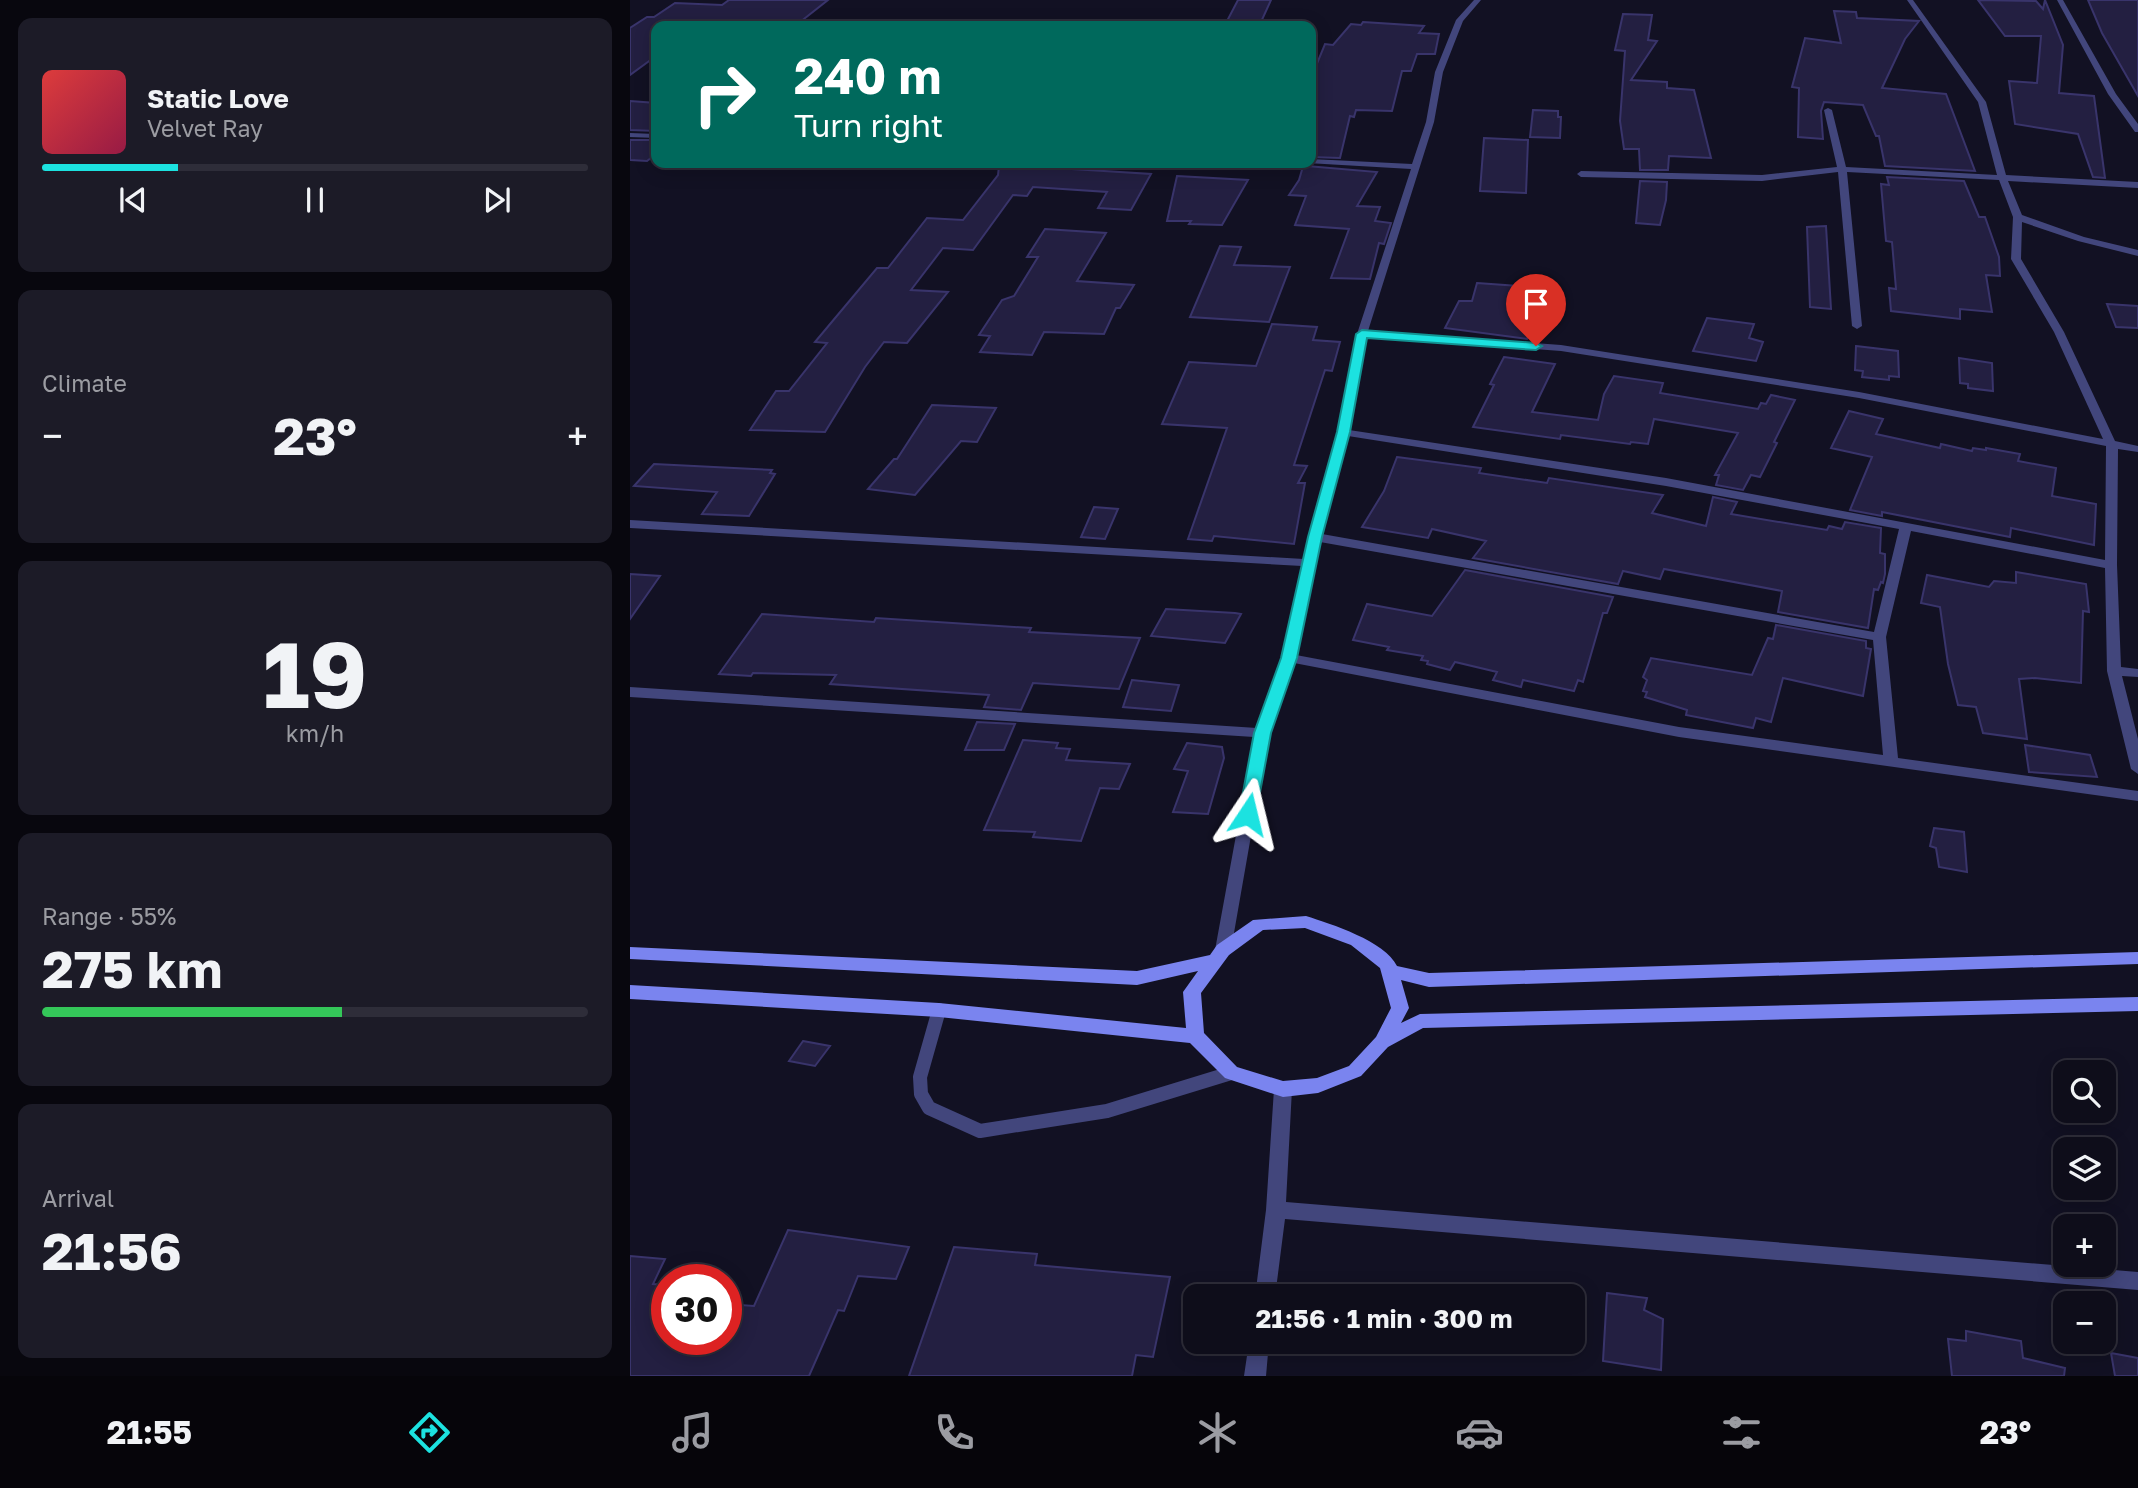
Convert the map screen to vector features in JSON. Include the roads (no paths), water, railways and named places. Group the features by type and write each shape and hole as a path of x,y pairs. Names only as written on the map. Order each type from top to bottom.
{"main road":[{"path":"630,992 939,1010 1195,1036 1231,1073 1283,1089 1318,1085 1355,1071 1382,1042 1400,1008 1388,965 1357,941 1307,922 1259,924 1220,955 1192,992 1195,1036"},
{"path":"630,953 1137,978 1220,955"},
{"path":"1388,971 1429,980 2138,958"},
{"path":"1382,1042 1420,1021 2138,1004"}],"street":[{"path":"1220,955 1262,733 1289,658 1315,537 1343,432 1362,334 1430,122 1440,72 1460,20 1478,0"},
{"path":"1910,0 1982,102 2002,176 2018,217 2016,260 2059,332 2112,446 2114,671 2138,769"},
{"path":"2060,0 2112,94 2138,130"},
{"path":"1828,110 1842,169 1857,326"},
{"path":"630,135 651,136"},
{"path":"1316,162 1416,167"},
{"path":"1581,174 1762,178 1842,169 2138,185"},
{"path":"2018,217 2081,239 2138,253"},
{"path":"1362,334 1561,348 1859,395 2138,449"},
{"path":"1343,432 1666,482 2111,565"},
{"path":"630,524 1311,563"},
{"path":"1891,762 1879,637 1906,526"},
{"path":"1315,537 1879,637"},
{"path":"1289,658 1679,732 2138,796"},
{"path":"2114,671 2138,673"},
{"path":"630,692 1262,733"},
{"path":"1267,1284 1276,1210 1283,1089"},
{"path":"1276,1210 2138,1280"},
{"path":"1255,1376 1258,1354"}],"lane":[{"path":"939,1010 920,1077 921,1094 929,1108 980,1131 1107,1111 1231,1073"}]}
